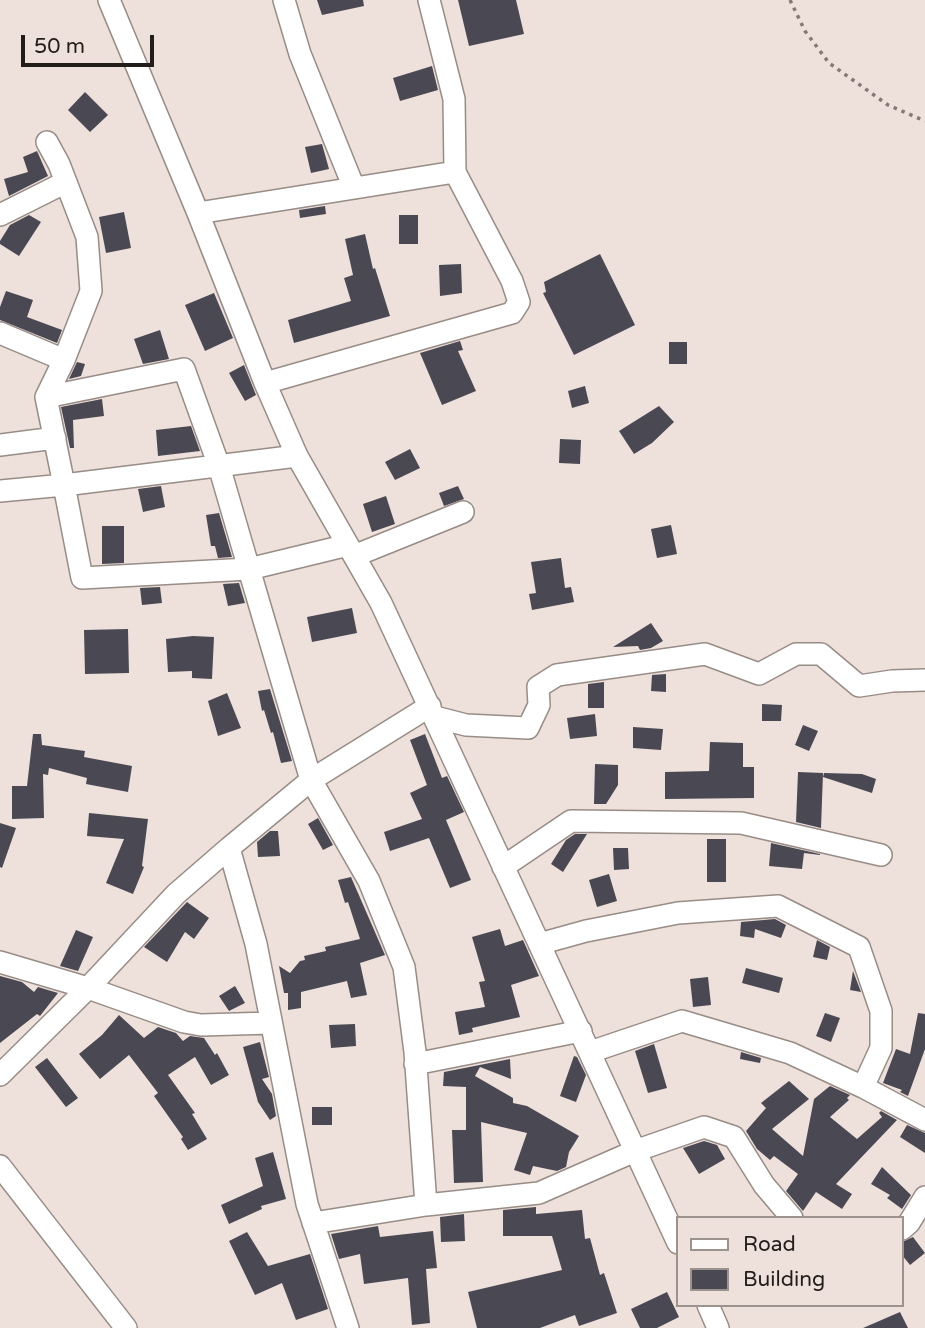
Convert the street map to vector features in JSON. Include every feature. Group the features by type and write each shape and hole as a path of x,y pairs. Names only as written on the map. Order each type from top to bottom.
{"street":[{"path":"109,0 198,213 264,383 297,456 382,603 676,1239"},
{"path":"284,0 300,54 354,188"},
{"path":"264,383 512,313 519,302 512,281 454,172 454,99 429,0"},
{"path":"47,142 87,237 91,291 64,360 46,397 82,578 249,569 351,550 463,512"},
{"path":"198,213 454,172"},
{"path":"0,215 66,182"},
{"path":"0,333 64,360"},
{"path":"46,397 184,369 219,466 311,780 369,881 404,967 426,1205"},
{"path":"0,445 55,438"},
{"path":"0,491 297,456"},
{"path":"432,711 466,725 528,728 539,705 538,687 557,675 705,654 759,674 796,654 821,654 859,685 925,680"},
{"path":"0,1075 88,988 176,894 229,848 311,780 432,711"},
{"path":"503,867 571,821 741,822 881,855"},
{"path":"229,848 256,944 307,1204 348,1328"},
{"path":"539,944 586,931 678,913 778,906 859,947 881,1011 881,1048 863,1087"},
{"path":"0,962 201,1026 271,1023"},
{"path":"590,1052 682,1021 790,1052 925,1120"},
{"path":"415,1064 581,1031"},
{"path":"313,1223 426,1205 539,1192 635,1151 704,1127 734,1137 764,1185 790,1216"},
{"path":"0,1166 126,1328"},
{"path":"904,1227 925,1196"},
{"path":"709,1307 718,1328"}],"path":[{"path":"790,0 805,31 830,63 888,104 925,121"}],"building":[{"path":"317,0 363,0 364,6 322,15"},
{"path":"458,0 516,0 524,34 469,46"},
{"path":"432,66 438,90 400,101 393,78"},
{"path":"85,92 108,115 90,132 68,110"},
{"path":"322,144 329,169 311,173 305,147"},
{"path":"37,151 48,176 9,196 4,179 28,172 23,157"},
{"path":"325,206 326,214 300,218 299,210"},
{"path":"124,212 131,248 106,253 99,217"},
{"path":"29,215 41,222 19,256 0,244 0,241 10,225"},
{"path":"399,215 418,215 418,244 399,244"},
{"path":"365,234 373,269 375,268 390,316 294,343 288,320 351,301 344,278 353,275 345,239"},
{"path":"600,254 635,325 574,355 543,293 546,292 544,282"},
{"path":"461,264 462,293 440,296 439,265"},
{"path":"6,291 33,300 27,317 62,330 57,343 0,320 0,307"},
{"path":"214,293 233,338 205,351 185,305"},
{"path":"160,330 169,359 143,364 134,339"},
{"path":"460,341 463,350 458,351 476,391 442,405 420,353"},
{"path":"669,342 687,342 687,364 669,364"},
{"path":"77,362 85,364 81,376 69,379"},
{"path":"244,365 256,395 245,401 229,373"},
{"path":"585,386 589,403 572,408 568,391"},
{"path":"102,399 104,416 73,420 74,448 70,448 61,407"},
{"path":"659,406 674,422 652,443 634,454 619,431"},
{"path":"191,426 200,451 158,456 156,430"},
{"path":"560,439 581,440 580,464 559,463"},
{"path":"410,449 420,468 395,480 385,462"},
{"path":"161,486 165,507 143,512 138,489"},
{"path":"458,486 464,499 444,506 439,493"},
{"path":"386,496 395,524 372,532 363,504"},
{"path":"219,513 232,557 218,558 215,546 211,546 206,515"},
{"path":"671,525 677,554 657,558 651,529"},
{"path":"102,526 124,526 124,563 102,564"},
{"path":"561,558 565,588 571,587 574,602 532,610 529,594 536,593 531,562"},
{"path":"239,583 245,603 228,606 223,584"},
{"path":"160,587 162,603 142,605 140,588"},
{"path":"352,608 357,633 312,642 307,617"},
{"path":"651,623 663,641 651,648 640,650 638,646 613,647"},
{"path":"128,629 129,673 85,674 84,630"},
{"path":"214,637 212,679 192,678 192,671 168,672 166,639"},
{"path":"666,674 666,692 651,691 652,675"},
{"path":"604,682 604,708 588,708 588,684"},
{"path":"270,689 292,761 281,763 273,732 271,733 264,710 262,711 258,691"},
{"path":"227,693 241,728 218,736 208,701"},
{"path":"762,704 782,705 781,721 762,721"},
{"path":"595,714 597,736 570,739 567,718"},
{"path":"803,725 818,731 809,751 795,745"},
{"path":"633,727 663,729 661,750 633,748"},
{"path":"33,734 41,734 42,745 85,751 84,757 132,766 128,792 86,784 87,778 49,768 48,775 43,774 44,818 12,819 12,786 27,786"},
{"path":"425,734 442,778 447,776 464,812 446,820 471,880 450,888 429,838 390,851 384,832 422,819 410,793 427,785 410,740"},
{"path":"710,742 743,743 743,767 754,767 754,798 665,799 665,772 709,771"},
{"path":"595,764 618,765 618,785 606,804 594,804"},
{"path":"798,772 823,773 821,828 796,822"},
{"path":"824,773 862,774 876,779 872,793 823,777"},
{"path":"89,813 148,819 144,867 133,894 106,883 124,839 87,836"},
{"path":"318,818 333,845 323,850 308,824"},
{"path":"0,823 16,828 2,868 0,867"},
{"path":"270,831 278,831 280,856 258,857 257,842"},
{"path":"575,834 587,834 563,872 551,864 566,840"},
{"path":"707,839 726,839 726,882 707,882"},
{"path":"771,843 820,855 804,853 802,869 769,866"},
{"path":"613,848 628,848 629,869 614,870"},
{"path":"609,874 617,901 597,907 589,880"},
{"path":"351,877 385,955 360,963 367,995 351,998 347,981 301,992 301,1008 288,1010 288,993 284,993 279,966 290,973 300,961 305,960 304,956 326,951 325,947 360,939 338,880"},
{"path":"187,902 209,918 194,939 185,932 167,962 144,947"},
{"path":"775,919 786,925 781,938 755,929 754,938 740,936 741,922"},
{"path":"500,929 505,946 523,940 539,976 511,985 520,1017 472,1028 473,1032 459,1035 455,1012 485,1007 479,982 485,981 472,937"},
{"path":"76,930 93,937 78,971 60,966"},
{"path":"817,940 830,947 827,960 813,957"},
{"path":"746,968 783,978 779,993 742,983"},
{"path":"853,971 861,992 850,990"},
{"path":"0,976 22,982 34,992 38,987 58,993 40,1016 37,1014 0,1043"},
{"path":"708,977 711,1005 693,1007 690,979"},
{"path":"235,986 245,1003 229,1011 219,996"},
{"path":"825,1013 840,1018 831,1042 816,1036"},
{"path":"918,1013 925,1014 925,1049 908,1096 900,1092 902,1090 883,1083 896,1049 910,1054"},
{"path":"119,1015 144,1038 158,1027 176,1033 183,1041 190,1036 204,1038 215,1055 217,1053 229,1075 211,1085 195,1057 168,1075 195,1113 192,1114 207,1139 188,1150 181,1139 183,1137 154,1096 158,1093 129,1055 100,1079 79,1054 102,1035"},
{"path":"355,1024 356,1046 331,1048 329,1025"},
{"path":"260,1042 269,1077 262,1079 272,1094 276,1116 270,1120 258,1102 243,1047"},
{"path":"654,1044 667,1088 648,1093 635,1051"},
{"path":"741,1052 761,1058 760,1063 740,1059"},
{"path":"574,1056 586,1075 576,1102 560,1096"},
{"path":"47,1058 78,1098 66,1107 35,1067"},
{"path":"510,1059 511,1079 480,1067 475,1076 513,1098 513,1103 527,1106 579,1136 569,1152 566,1167 557,1171 533,1166 530,1175 514,1170 527,1133 481,1122 483,1182 454,1183 452,1130 466,1130 466,1087 443,1086 444,1072"},
{"path":"789,1081 809,1099 772,1129 803,1156 814,1099 830,1086 850,1095 847,1098 849,1100 830,1117 857,1139 882,1117 879,1113 881,1111 897,1120 836,1184 852,1194 842,1209 816,1192 803,1211 786,1191 798,1174 774,1156 770,1160 757,1149 746,1131 766,1108 761,1103"},
{"path":"312,1107 332,1107 332,1125 312,1125"},
{"path":"907,1125 925,1133 925,1153 900,1137"},
{"path":"704,1141 717,1145 725,1159 699,1174 683,1148"},
{"path":"273,1152 286,1199 261,1206 262,1209 229,1224 221,1205 263,1186 255,1158"},
{"path":"882,1167 911,1195 902,1209 887,1198 890,1195 871,1184"},
{"path":"536,1207 536,1214 582,1210 585,1239 590,1238 600,1275 604,1273 617,1313 579,1326 575,1315 540,1328 477,1328 468,1292 562,1270 552,1236 503,1236 503,1210"},
{"path":"464,1214 465,1241 441,1242 440,1217"},
{"path":"378,1226 380,1237 433,1231 437,1268 426,1269 430,1323 412,1325 408,1278 364,1284 360,1254 339,1259 331,1234"},
{"path":"247,1232 268,1266 310,1254 328,1309 296,1320 282,1283 255,1295 229,1241"},
{"path":"913,1237 925,1253 910,1265 904,1258 904,1241"},
{"path":"667,1292 679,1317 657,1328 640,1328 631,1309"},
{"path":"900,1312 908,1328 863,1328"}]}
